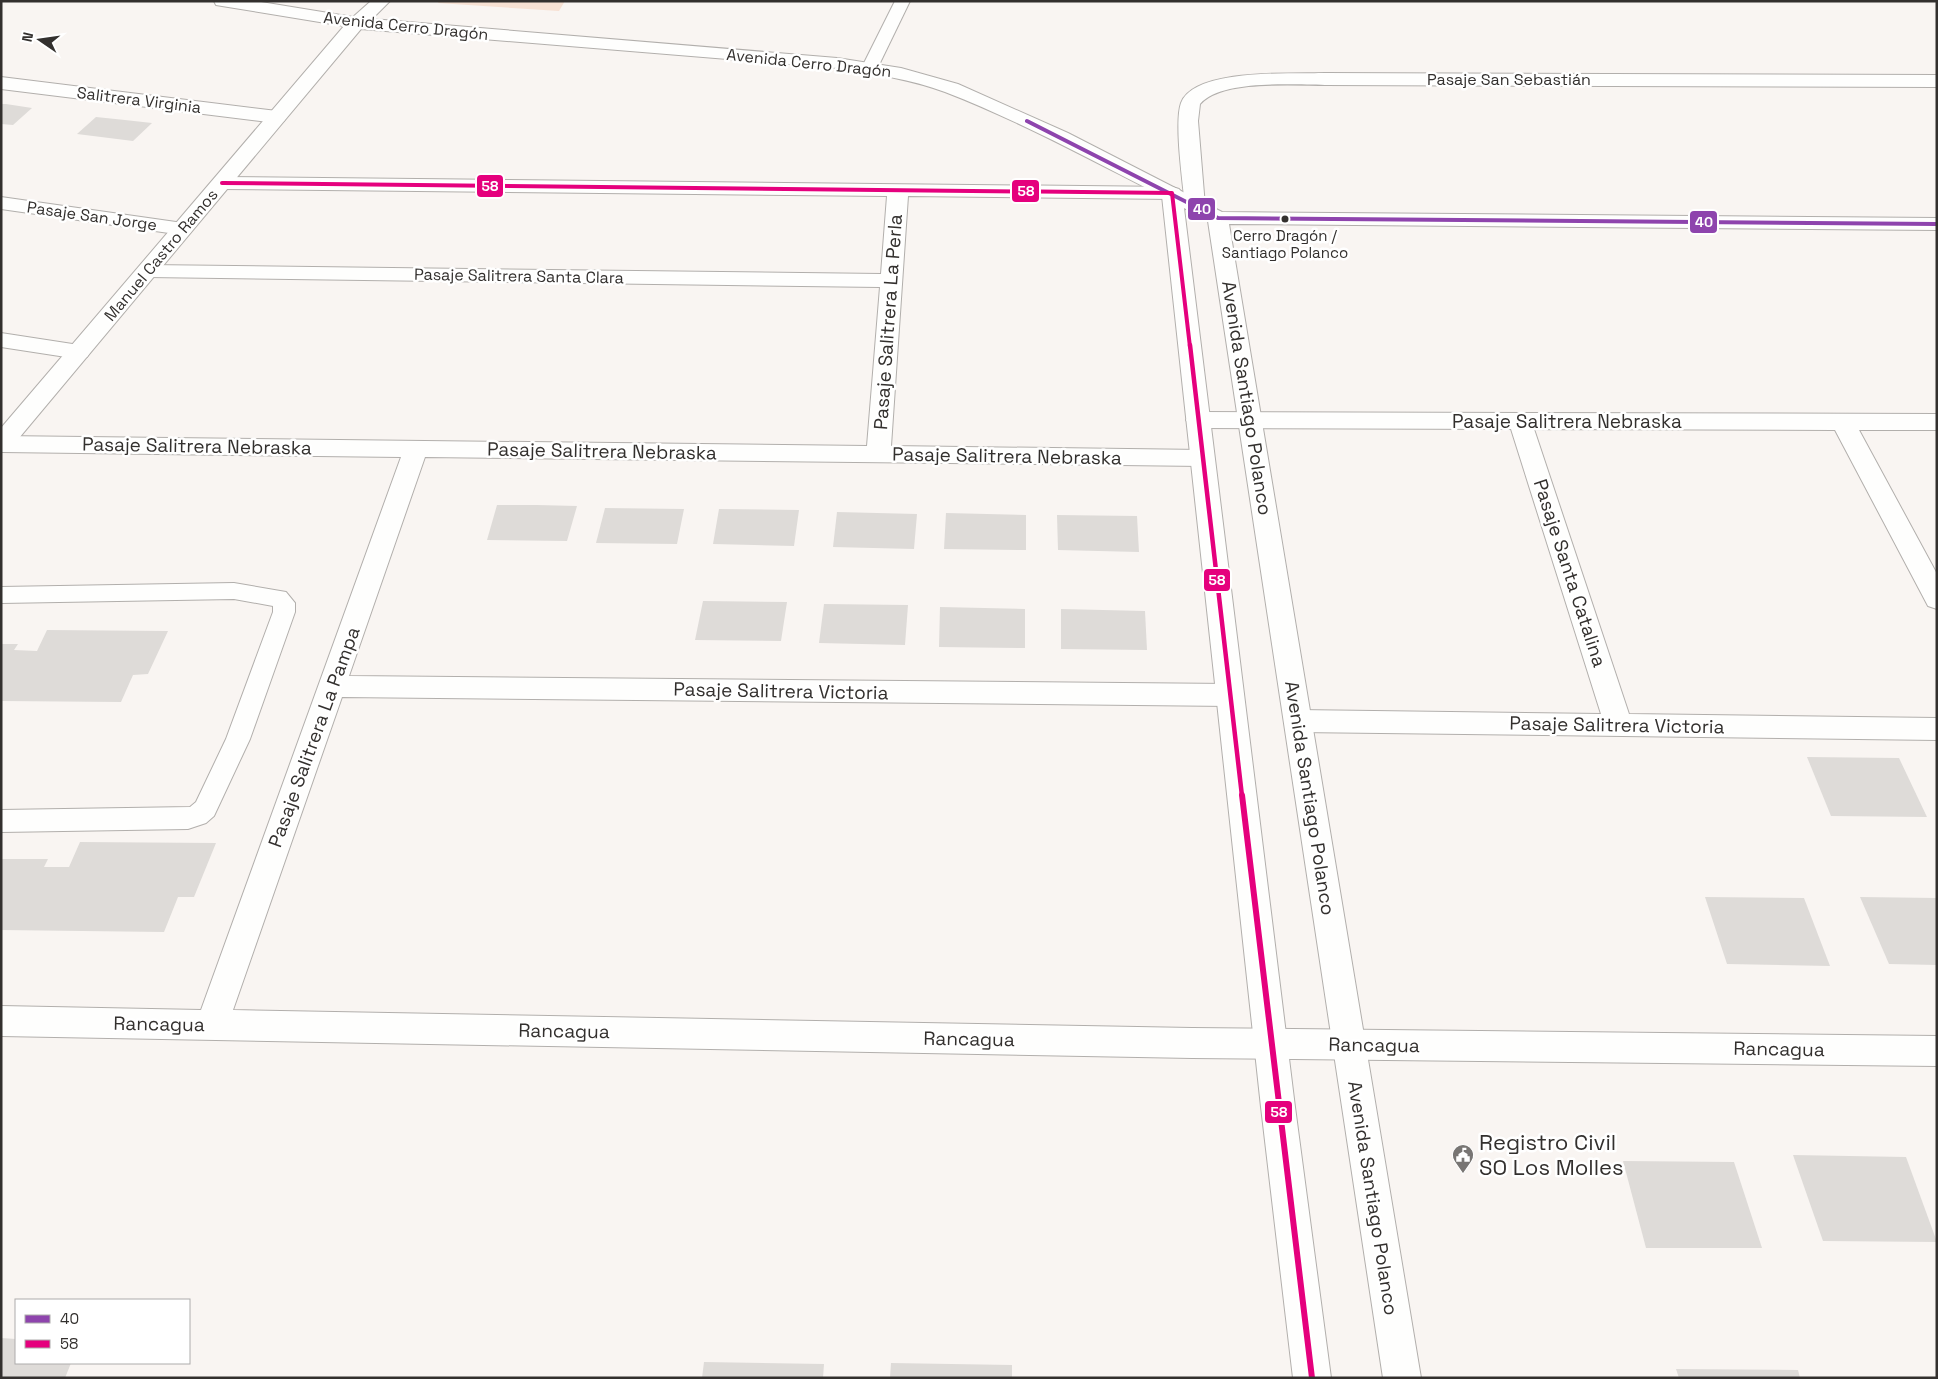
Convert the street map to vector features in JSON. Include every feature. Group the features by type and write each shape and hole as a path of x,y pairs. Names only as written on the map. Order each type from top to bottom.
{"street":[{"name":"Avenida Cerro Dragón","path":"222,1 356,23 870,67 927,79 993,105 1207,212 1937,224"},
{"name":"Manuel Castro Ramos","path":"2,444 356,23 382,1"},
{"name":"Pasaje San Sebastián","path":"1207,212 1188,121 1190,107 1193,99 1202,92 1232,83 1325,79 1937,81"},
{"name":"Salitrera Virginia","path":"1,83 277,117"},
{"path":"222,183 1172,193 1270,1044 1312,1378"},
{"name":"Pasaje Salitrera La Perla","path":"878,455 898,189"},
{"name":"Pasaje San Jorge","path":"1,203 183,228"},
{"name":"Avenida Santiago Polanco","path":"1207,212 1250,420 1402,1378"},
{"name":"Pasaje Salitrera Santa Clara","path":"148,271 891,281"},
{"path":"1,340 79,352"},
{"name":"Pasaje Salitrera Nebraska","path":"1198,420 1937,422"},
{"name":"Pasaje Santa Catalina","path":"1520,421 1619,726"},
{"path":"1843,422 1937,599"},
{"name":"Pasaje Salitrera Nebraska","path":"2,444 1202,458"},
{"name":"Pasaje Salitrera La Pampa","path":"212,1024 416,449"},
{"name":"Pasaje Salitrera Victoria","path":"332,686 1230,695"},
{"name":"Pasaje Salitrera Victoria","path":"1298,722 1937,729"},
{"name":"Rancagua","path":"1,1021 1270,1044 1937,1051"}],"lane":[{"path":"870,67 903,1"},
{"path":"1,595 234,591 278,598 284,603 284,612 238,739 205,809 197,816 188,818 1,821"}],"shaded area":[{"path":"439,1 565,1 559,11 438,3"}],"building":[{"path":"1,104 32,108 13,125 1,124"},
{"path":"96,117 152,123 133,141 77,134"},
{"path":"497,505 577,506 567,541 487,540"},
{"path":"605,508 684,509 677,544 596,543"},
{"path":"719,509 799,510 794,546 713,544"},
{"path":"837,512 917,514 914,549 833,547"},
{"path":"946,513 1026,515 1026,550 944,549"},
{"path":"1057,515 1137,516 1139,552 1058,550"},
{"path":"703,601 787,602 781,641 695,640"},
{"path":"824,604 908,605 905,645 819,643"},
{"path":"940,607 1025,609 1025,648 939,647"},
{"path":"1061,609 1145,611 1147,650 1061,649"},
{"path":"47,630 168,631 148,674 133,675 121,702 1,701 1,644 18,644 14,650 37,651"},
{"path":"1807,757 1899,758 1927,817 1831,816"},
{"path":"80,842 216,843 194,897 178,897 164,932 1,930 1,859 48,859 44,867 69,867"},
{"path":"1705,897 1804,898 1830,966 1727,964"},
{"path":"1860,897 1937,898 1937,965 1889,964"},
{"path":"1793,1155 1906,1157 1937,1242 1823,1241"},
{"path":"1623,1161 1734,1162 1762,1248 1646,1248"},
{"path":"1,1338 15,1339 15,1364 71,1364 65,1378 1,1378"},
{"path":"704,1362 824,1364 823,1378 702,1378"},
{"path":"891,1363 1012,1365 1012,1378 890,1378"},
{"path":"1676,1369 1798,1370 1800,1378 1679,1378"}],"transit line":[{"name":"40","path":"1027,121 1218,218 1937,224"},
{"name":"58","path":"222,183 1172,193 1278,1107 1312,1378"}],"place":[{"name":"Cerro Dragón / Santiago Polanco","path":"1285,219"},
{"name":"Registro Civil SO Los Molles","path":"1463,1174"}]}
